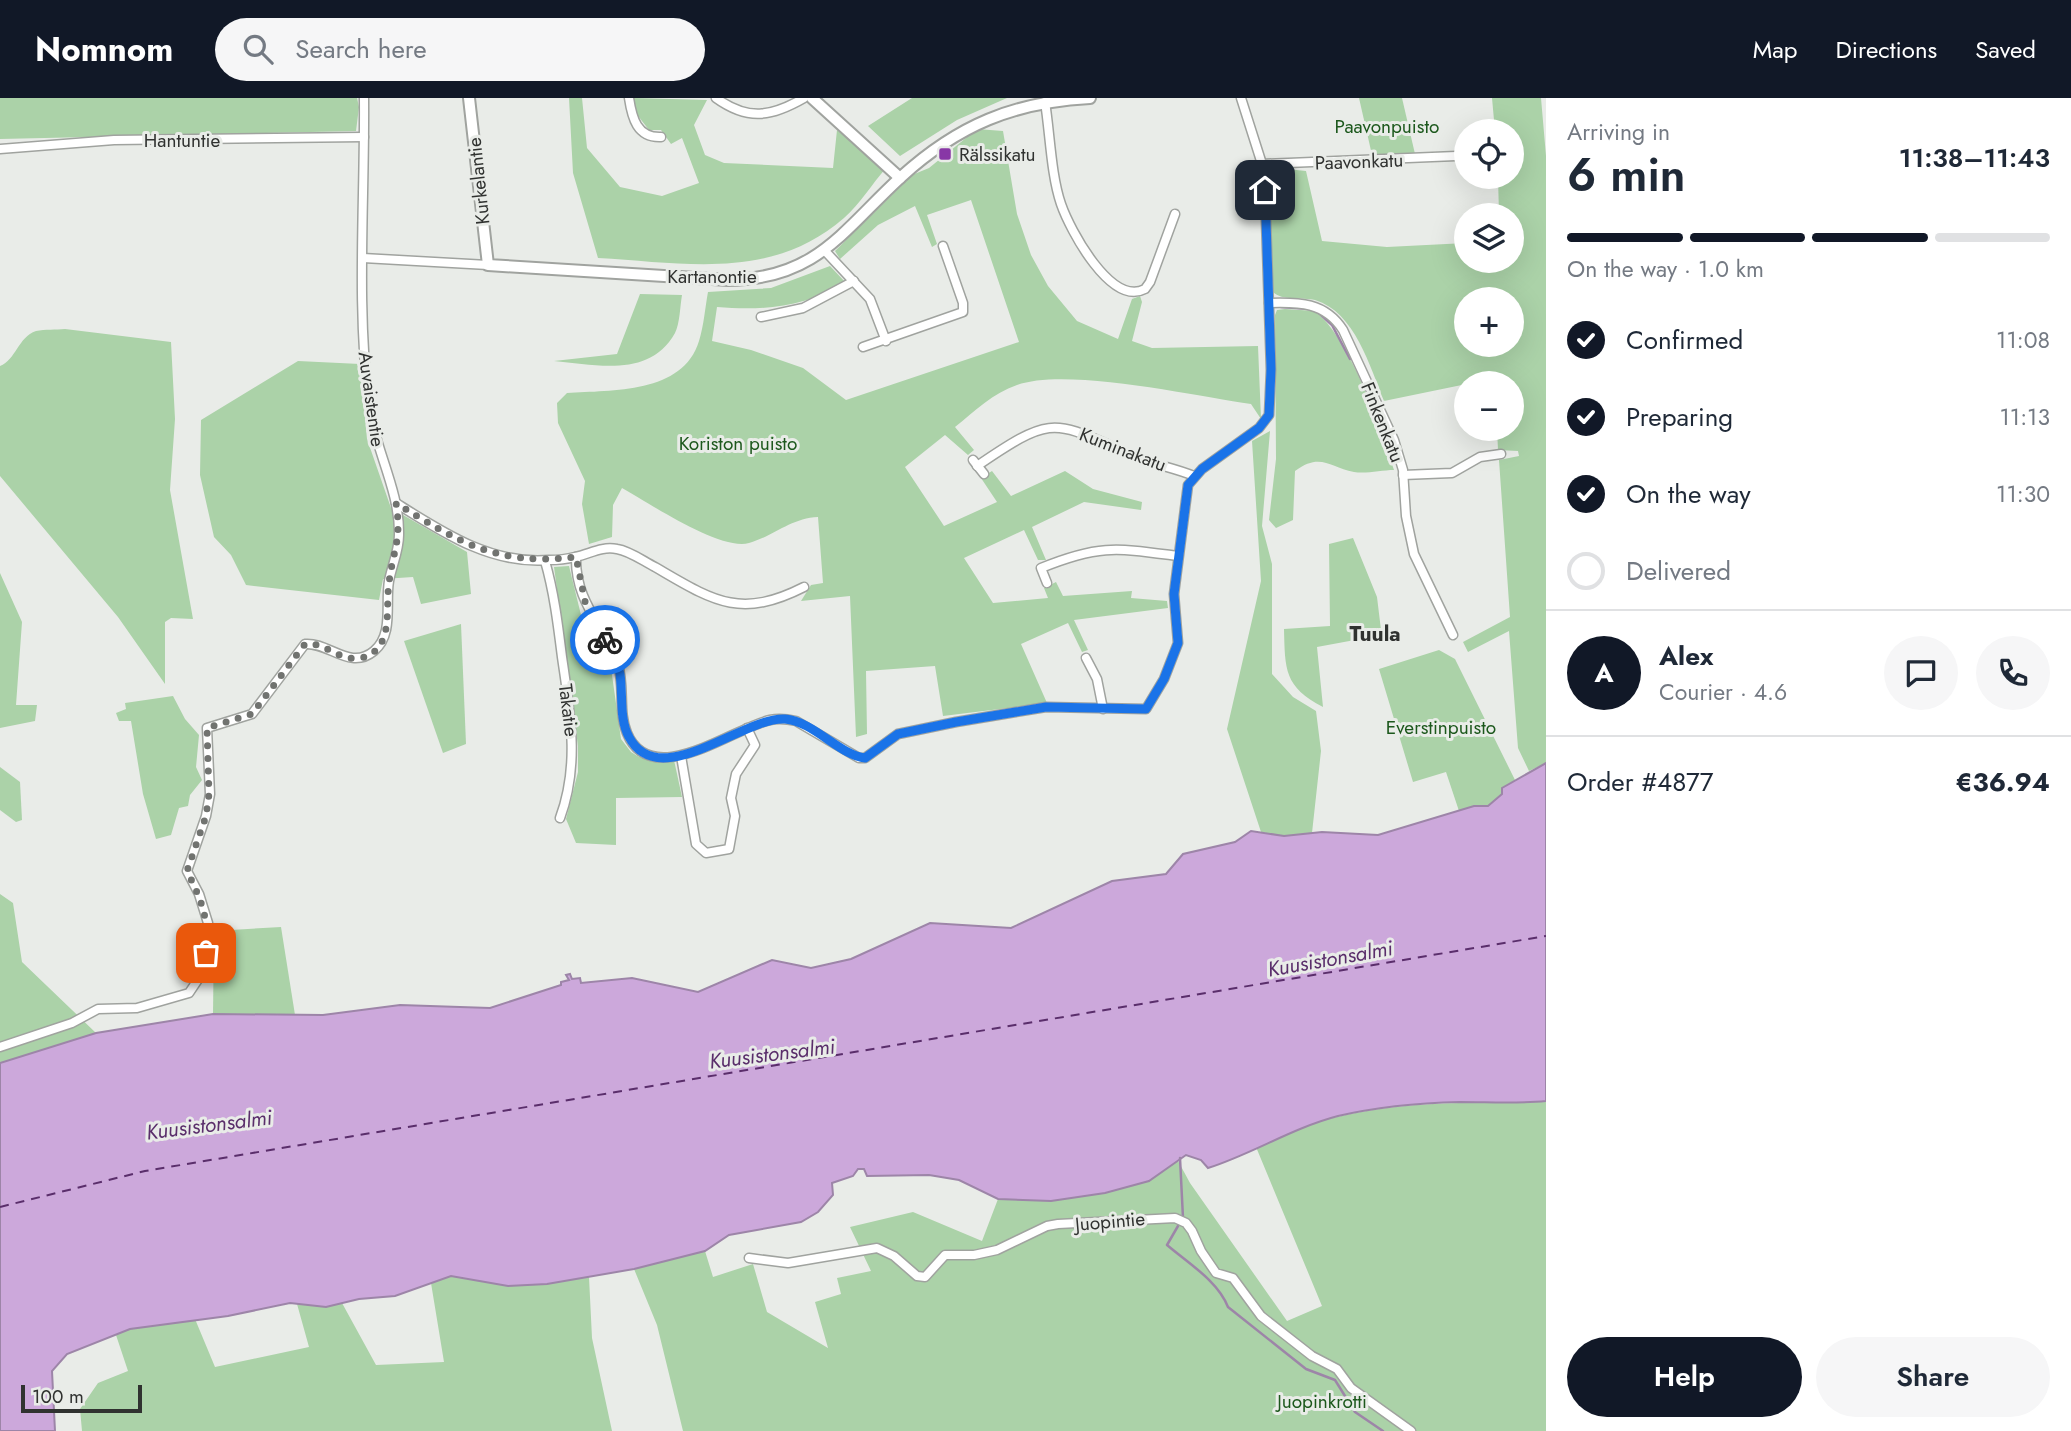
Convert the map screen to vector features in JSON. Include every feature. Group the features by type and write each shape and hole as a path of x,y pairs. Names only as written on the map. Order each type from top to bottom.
{"street":[{"name":"Auvaistentie","path":"0,1047 72,1023 98,1009 137,1008 189,993 202,978 208,923 199,894 187,871 206,816 209,794 207,728 252,714 305,644 315,643 348,658 362,657 373,652 386,631 389,580 399,534 396,503 381,461 370,409 365,364 364,98"},
{"name":"Kurkelantie","path":"469,98 488,265"},
{"path":"629,98 633,119 640,131 653,137 661,137"},
{"path":"716,98 735,110 761,116 804,98"},
{"path":"811,98 900,178"},
{"name":"Kartanontie","path":"363,258 746,279 785,270 824,251 855,225 900,178 964,130 1012,109 1045,102 1090,98"},
{"path":"576,557 587,611 618,664 628,735 637,748 645,753 681,756 703,750 768,720 796,721 865,758 898,734 941,725 1046,707 1146,709 1164,679 1178,643 1174,605 1184,499 1194,476 1259,428 1269,415 1269,303 1262,164 1241,98"},
{"path":"1045,102 1061,205 1098,269 1110,284 1128,292 1145,289 1175,214"},
{"name":"Hantuntie","path":"0,149 114,140 364,137"},
{"name":"Paavonkatu","path":"1262,164 1454,156"},
{"path":"863,347 963,312 961,295 943,246"},
{"path":"824,251 854,281 874,307 886,341"},
{"path":"761,317 803,308 854,281"},
{"name":"Finkenkatu","path":"1269,303 1312,304 1338,322 1386,421 1403,475 1406,516 1414,554 1453,635"},
{"name":"Kuminakatu","path":"984,474 975,463 1035,430 1056,427 1079,432 1143,460 1194,476"},
{"path":"1403,475 1452,473 1480,457 1501,454"},
{"path":"396,503 475,548 545,561 576,557 604,548 623,550 698,591 730,604 766,601 804,587"},
{"path":"1047,583 1041,568 1095,549 1130,549 1178,556"},
{"name":"Takatie","path":"545,561 553,592 574,746 568,798 560,818"},
{"path":"1086,658 1097,679 1103,709"},
{"path":"681,756 696,844 706,852 729,849 734,816 731,798 736,774 755,746 747,728"},
{"name":"Juopintie","path":"749,1258 788,1263 877,1248 894,1256 917,1276 925,1277 945,1255 974,1255 998,1250 1047,1226 1175,1218 1186,1223 1192,1231 1200,1251 1216,1273 1233,1278 1261,1316 1312,1356 1337,1370 1351,1388 1411,1431"}],"green space":[{"path":"0,98 357,98 359,107 356,131 0,139"},
{"path":"569,98 582,98 587,148 620,187 662,196 699,183 682,138 671,144 661,130 649,130 635,112 634,98 707,100 694,125 705,155 724,163 833,168 837,130 886,168 844,218 816,238 787,252 758,260 727,264 598,258 573,173"},
{"path":"912,98 1007,98 957,120 900,156 868,126"},
{"name":"Paavonpuisto","path":"1359,98 1402,98 1415,154 1372,155"},
{"path":"1492,98 1541,98 1546,156 1546,763 1529,771 1518,748 1509,631 1468,652 1463,642 1510,617 1499,460 1519,456 1518,451 1498,450 1498,441 1524,441 1524,371 1454,371 1454,387 1384,401 1367,357 1341,316 1329,306 1315,300 1287,298 1273,292 1268,167 1306,171 1322,241 1387,247 1454,244 1454,273 1524,273 1524,203 1499,203 1498,189 1524,189 1524,119 1494,119"},
{"name":"Koriston puisto","path":"977,129 1003,131 1017,214 1031,255 1048,286 1077,321 1118,339 1132,299 1140,296 1142,302 1132,341 1152,348 1258,346 1261,419 1251,404 1131,385 1066,379 1039,380 1017,385 977,409 955,427 974,450 968,455 945,435 905,467 944,526 997,502 981,478 992,471 1011,496 1065,471 1093,489 1142,502 1141,510 1084,502 1032,527 1046,560 1038,560 1024,530 964,558 993,603 1048,598 1044,588 1056,582 1063,596 1132,591 1131,598 1167,601 1168,608 1074,620 1088,650 1082,652 1068,623 1021,644 1047,703 943,716 935,666 866,671 867,734 856,737 850,596 801,601 811,585 823,583 818,517 799,520 749,543 736,544 703,533 622,488 613,505 612,537 589,544 582,504 585,481 558,423 557,403 567,393 644,386 678,371 691,358 699,341 708,292 771,288 830,266 846,283 815,297 783,306 717,307 712,341 751,350 803,368 846,400 1019,342 971,200 927,215 937,244 932,247 915,206 878,225 840,259 835,251 912,175 929,168"},
{"path":"640,294 682,295 677,329 664,347 652,357 637,363 605,366 554,361 617,354"},
{"path":"1277,310 1315,311 1340,340 1372,408 1394,470 1364,473 1325,462 1304,465 1295,471 1293,520 1276,528 1269,520 1276,459 1275,315"},
{"path":"65,329 171,342 175,419 170,490 193,619 171,618 165,622 165,684 118,617 0,476 0,366 10,359 30,334 39,330"},
{"path":"298,361 360,364 367,439 391,508 467,552 471,594 421,604 413,577 383,579 379,600 246,585 231,555 214,537 200,475 201,420"},
{"path":"1270,431 1262,526 1272,564 1272,674 1293,697 1316,711 1321,751 1312,833 1284,836 1261,832 1227,729 1261,581 1252,441"},
{"path":"1353,538 1377,597 1381,630 1371,637 1317,647 1323,707 1301,692 1289,676 1284,629 1330,626 1329,544"},
{"path":"569,566 581,615 611,668 621,739 631,752 639,757 674,760 682,797 616,798 616,845 576,843 566,819 578,772 578,746 554,567"},
{"path":"0,573 22,622 16,705 37,705 35,721 0,728"},
{"path":"461,624 466,744 443,753 404,641"},
{"name":"Everstinpuisto","path":"1439,650 1455,659 1515,780 1502,788 1502,794 1488,806 1459,811 1446,772 1413,782 1379,669"},
{"path":"173,696 185,719 199,735 196,767 202,780 190,795 188,806 179,808 171,835 156,839 143,794 131,721 119,721 116,713 126,709 125,703"},
{"path":"0,767 20,782 22,820 16,822 0,810"},
{"path":"0,894 13,903 22,962 96,1033 0,1063"},
{"path":"281,927 295,1015 213,1014 214,931"},
{"name":"Juopinkrotti","path":"1546,1101 1546,1431 683,1431 657,1325 634,1269 705,1251 713,1277 753,1264 767,1312 828,1348 815,1302 841,1294 837,1278 871,1271 850,1227 913,1212 982,1241 998,1199 1051,1201 1177,1159 1190,1183 1287,1321 1322,1306 1256,1147 1303,1126 1355,1113 1435,1104"},
{"path":"451,1276 508,1286 547,1284 589,1277 592,1338 612,1431 82,1431 80,1409 98,1383 128,1371 116,1335 130,1329 195,1319 215,1367 309,1347 297,1304 326,1307 342,1303 376,1365 444,1362 431,1283"}],"water":[{"name":"Kuusistonsalmi","path":"1546,763 1546,1101 1430,1103 1338,1116 1304,1127 1208,1168 1201,1160 1186,1155 1149,1181 1105,1193 1051,1201 998,1199 959,1180 929,1175 867,1176 864,1169 858,1169 853,1176 832,1183 833,1195 818,1212 801,1222 729,1235 705,1251 634,1269 547,1284 508,1286 451,1276 395,1296 359,1299 326,1307 290,1303 228,1316 130,1329 67,1354 52,1371 55,1431 0,1431 0,1063 96,1033 213,1014 323,1015 400,1005 490,1008 561,985 561,982 569,980 566,975 570,974 572,979 580,978 581,983 632,978 698,992 772,960 811,968 851,959 930,923 1011,928 1112,881 1166,874 1183,854 1235,842 1251,831 1284,836 1322,832 1378,835 1474,806 1488,806 1502,794 1502,788"}],"waterway":[{"path":"1281,307 1310,309"},
{"path":"1319,313 1332,325 1350,359"},
{"path":"1180,1158 1183,1218"},
{"path":"1178,1226 1167,1245 1210,1281 1228,1307 1306,1369 1335,1380 1355,1412 1383,1431"}],"ferry route":[{"path":"0,1207 145,1171 1546,936"}],"way so far":[{"path":"206,953 208,923 199,894 187,871 188,861 206,816 211,770 207,728 232,723 252,714 261,705 295,653 305,644 315,643 348,658 362,657 373,652 381,643 388,616 389,580 398,550 396,503 458,541 475,548 545,561 576,557 587,611 605,640"}],"place":[{"name":"Rälssikatu","path":"945,154"}],"district":[{"name":"Tuula","path":"1375,634"}],"route":[{"path":"605,640 618,664 628,735 637,748 655,755 681,756 703,750 747,728 778,719 796,721 859,758 865,758 898,734 956,722 1046,707 1138,711 1146,709 1164,679 1178,643 1174,594 1184,499 1188,485 1202,469 1259,428 1269,415 1271,369 1265,190"}]}
